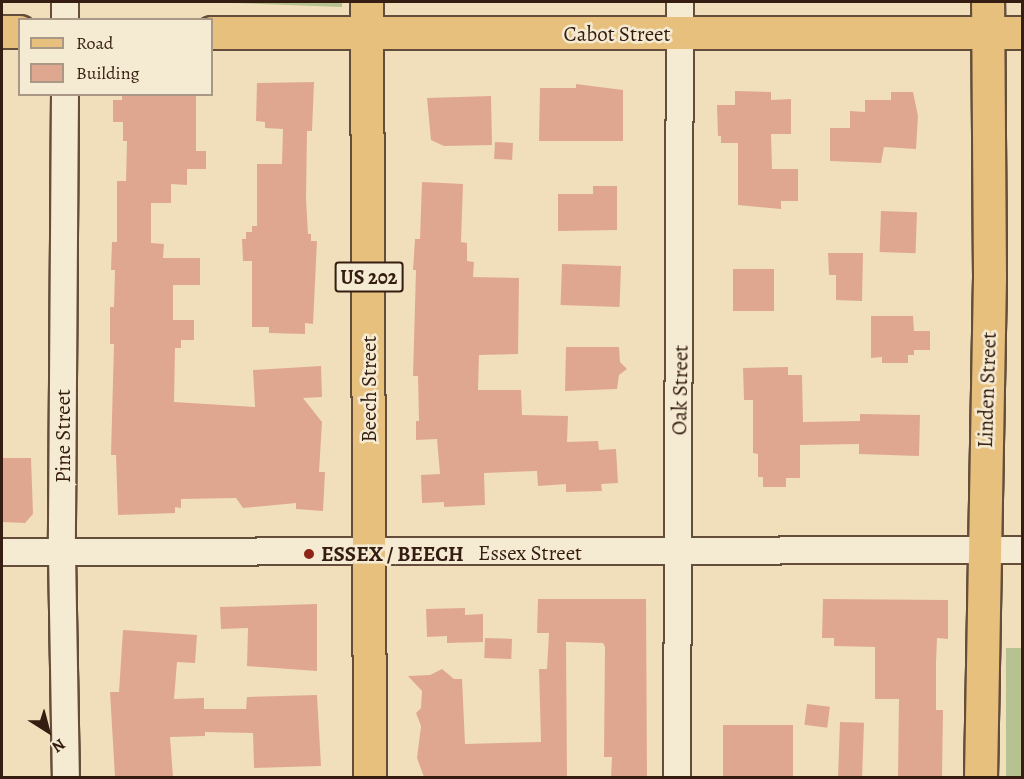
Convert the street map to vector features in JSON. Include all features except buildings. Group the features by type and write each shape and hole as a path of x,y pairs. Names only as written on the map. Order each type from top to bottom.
{"main road":[{"name":"Beech Street","path":"367,2 370,777"},
{"name":"Linden Street","path":"981,777 982,550 990,278 988,2"},
{"path":"2,32 18,32"},
{"name":"Cabot Street","path":"213,33 367,35 1023,33"}],"street":[{"path":"65,2 65,18"},
{"name":"Oak Street","path":"676,777 680,2"},
{"name":"Pine Street","path":"65,96 62,553 66,777"},
{"name":"Essex Street","path":"2,552 677,554 1023,550"}],"green space":[{"path":"208,2 342,2 342,7"},
{"path":"1006,648 1022,648 1022,777 1006,777"}],"place":[{"name":"ESSEX / BEECH","path":"309,554"}]}
